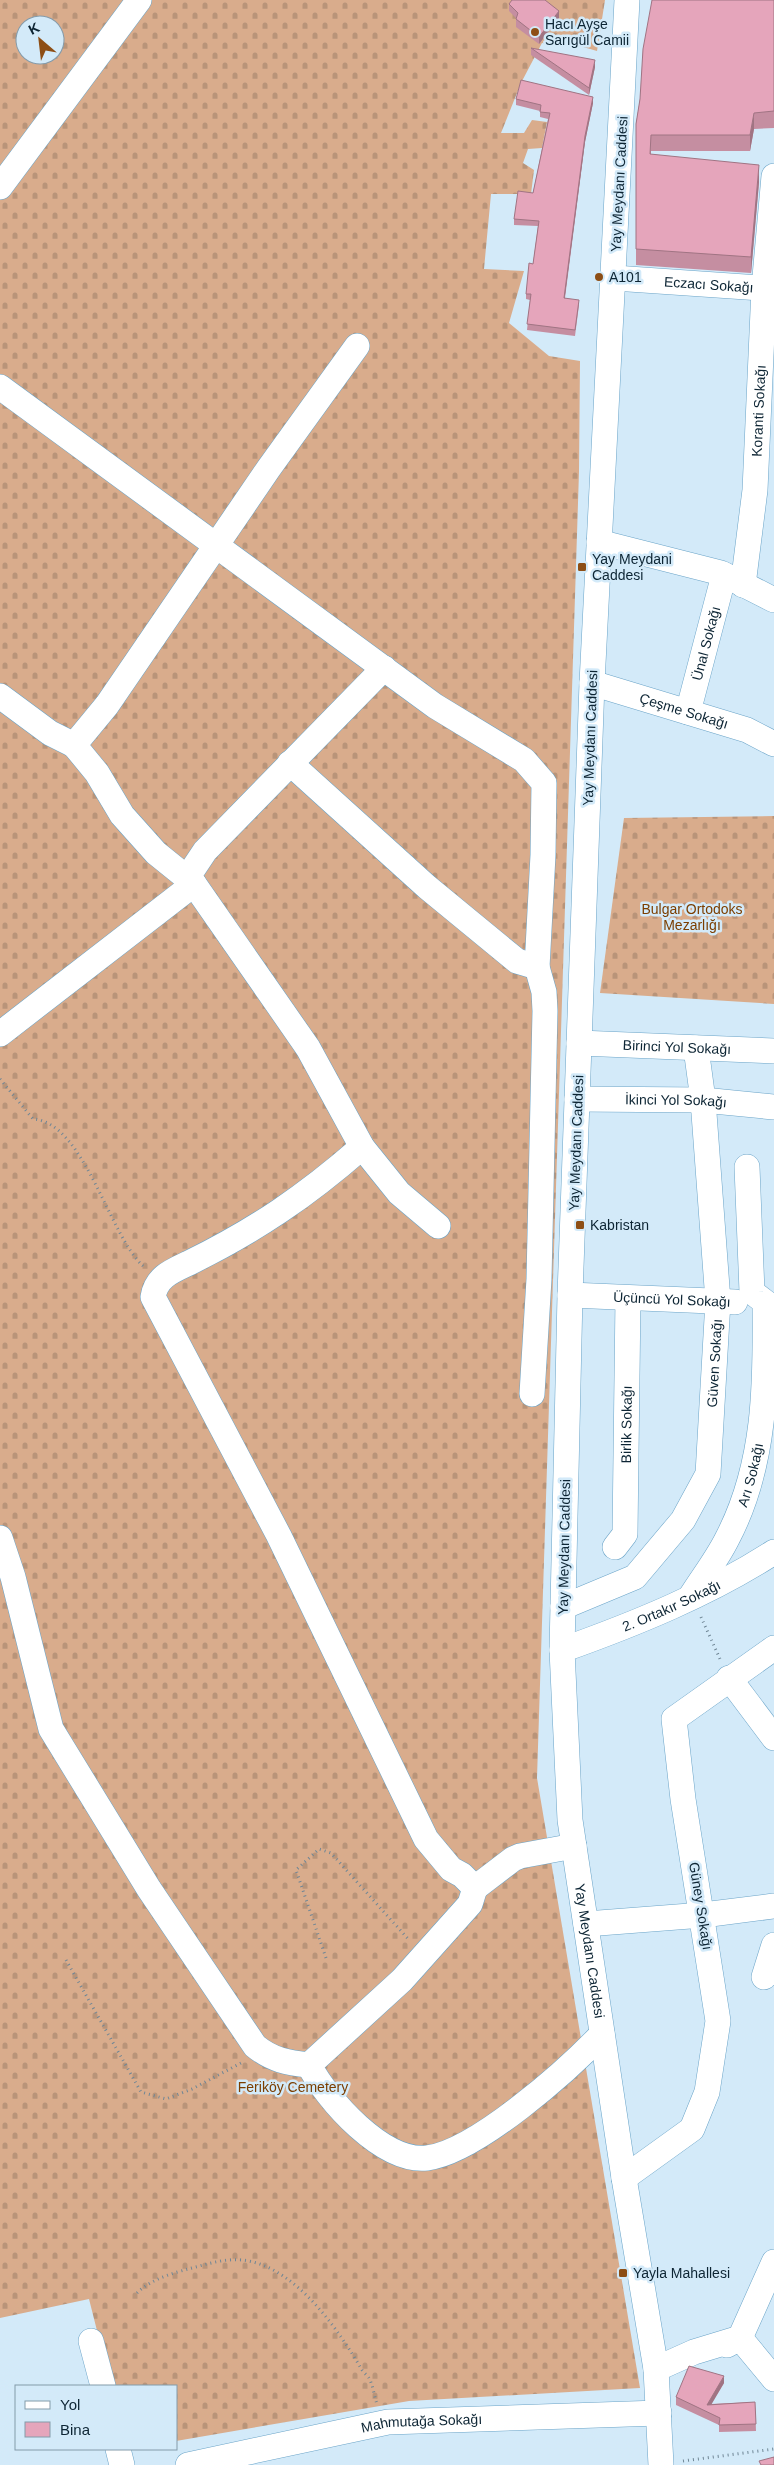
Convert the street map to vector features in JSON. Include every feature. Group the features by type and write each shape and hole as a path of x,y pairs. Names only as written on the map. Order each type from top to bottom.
{"street":[{"path":"0,187 139,0"},
{"name":"Yay Meydanı Caddesi","path":"627,0 592,683 570,1295 562,1650 570,1820 624,2178 656,2369 661,2464"},
{"name":"Koranti Sokağı","path":"734,580 756,490 774,176"},
{"name":"Eczacı Sokağı","path":"614,278 769,288"},
{"path":"74,745 107,705 269,468 357,346"},
{"path":"0,387 435,706 524,760 544,784 543,854 537,967 544,992 546,1011 539,1279 532,1394"},
{"path":"599,542 734,580 774,600"},
{"name":"Ünal Sokağı","path":"688,712 734,580"},
{"path":"0,1034 190,881 205,851 384,668"},
{"name":"Çeşme Sokağı","path":"592,683 747,730 774,744"},
{"path":"0,696 50,734 74,745 96,773 122,815 156,852 190,881 308,1048 362,1147 399,1193 438,1226"},
{"path":"290,763 435,893 517,961 537,967"},
{"name":"Birinci Yol Sokağı","path":"579,1043 774,1051"},
{"name":"Güven Sokağı","path":"563,1607 635,1577 683,1520 708,1474 718,1301 703,1100 696,1048"},
{"name":"İkinci Yol Sokağı","path":"577,1099 703,1100 774,1107"},
{"path":"362,1147 319,1185 278,1213 229,1243 173,1270 158,1280 153,1297 156,1306 279,1536 426,1839 451,1870 462,1875 475,1888"},
{"path":"747,1167 752,1292 770,1301"},
{"name":"Üçüncü Yol Sokağı","path":"570,1295 718,1301 770,1301"},
{"name":"Birlik Sokağı","path":"615,1547 625,1534 628,1298"},
{"name":"Arı Sokağı","path":"691,1596 728,1538 753,1475 762,1425 770,1301"},
{"path":"0,1538 51,1730 149,1889 255,2046 269,2057 291,2064 309,2065 402,1980 470,1904 475,1888 513,1859 520,1856 574,1846"},
{"name":"2. Ortakır Sokağı","path":"562,1650 624,1628 745,1571 774,1552"},
{"name":"Güney Sokağı","path":"624,2178 692,2129 708,2092 718,2021 703,1915 683,1799 674,1719 729,1678 774,1648"},
{"path":"729,1678 774,1738"},
{"path":"586,1924 703,1915 774,1906"},
{"path":"764,1977 774,1946"},
{"path":"309,2065 318,2083 358,2127 396,2153 424,2158 440,2156 462,2146 515,2112 602,2034"},
{"path":"656,2369 694,2352 740,2338 774,2262"},
{"path":"740,2338 774,2379"},
{"path":"91,2341 103,2385"},
{"name":"Mahmutağa Sokağı","path":"188,2465 383,2424 427,2420 659,2413"},
{"path":"118,2450 122,2465"}],"path":[{"path":"0,1079 33,1119 44,1119 73,1145 136,1257 158,1280"},
{"path":"691,1596 729,1678"},
{"path":"326,1958 296,1870 319,1849 331,1853 387,1914 423,1957"},
{"path":"66,1960 141,2092 166,2099 207,2082 261,2050"},
{"path":"137,2293 145,2285 174,2273 224,2260 249,2261 279,2273 307,2296 352,2351 363,2372 369,2378 383,2424"},
{"path":"661,2464 774,2449"}],"green space":[{"name":"Feriköy Cemetery","path":"0,0 605,0 597,51 559,40 556,46 542,43 521,83 501,133 524,133 532,120 547,122 542,148 528,149 523,163 534,170 531,194 491,194 484,269 524,271 509,323 549,356 580,361 579,472 537,1778 640,2388 409,2401 178,2441 178,2385 111,2385 89,2299 0,2318"},
{"name":"Bulgar Ortodoks Mezarlığı","path":"774,816 774,1004 600,993 624,818"}],"building":[{"name":"Hacı Ayşe Sarıgül Camii","path":"512,0 545,0 559,11 539,37 516,19 518,13 509,4"},
{"path":"652,0 774,0 774,111 754,113 750,135 651,135 650,154 759,165 751,257 636,249 636,124 640,99 643,49"},
{"path":"531,48 595,60 589,88"},
{"path":"521,80 593,97 585,136 564,298 579,300 575,330 527,324 531,294 526,294 529,263 533,264 539,221 514,219 518,191 533,193 550,113 540,112 541,105 516,99"},
{"path":"689,2366 724,2376 707,2405 755,2402 756,2424 719,2425 720,2418 676,2397"},
{"path":"774,2457 774,2465 761,2465 759,2461"}],"place":[{"name":"Hacı Ayşe Sarıgül Camii","path":"535,32"},
{"name":"A101","path":"599,277"},
{"name":"Yay Meydani Caddesi","path":"582,567"},
{"name":"Kabristan","path":"580,1225"},
{"name":"Yayla Mahallesi","path":"623,2273"}]}
